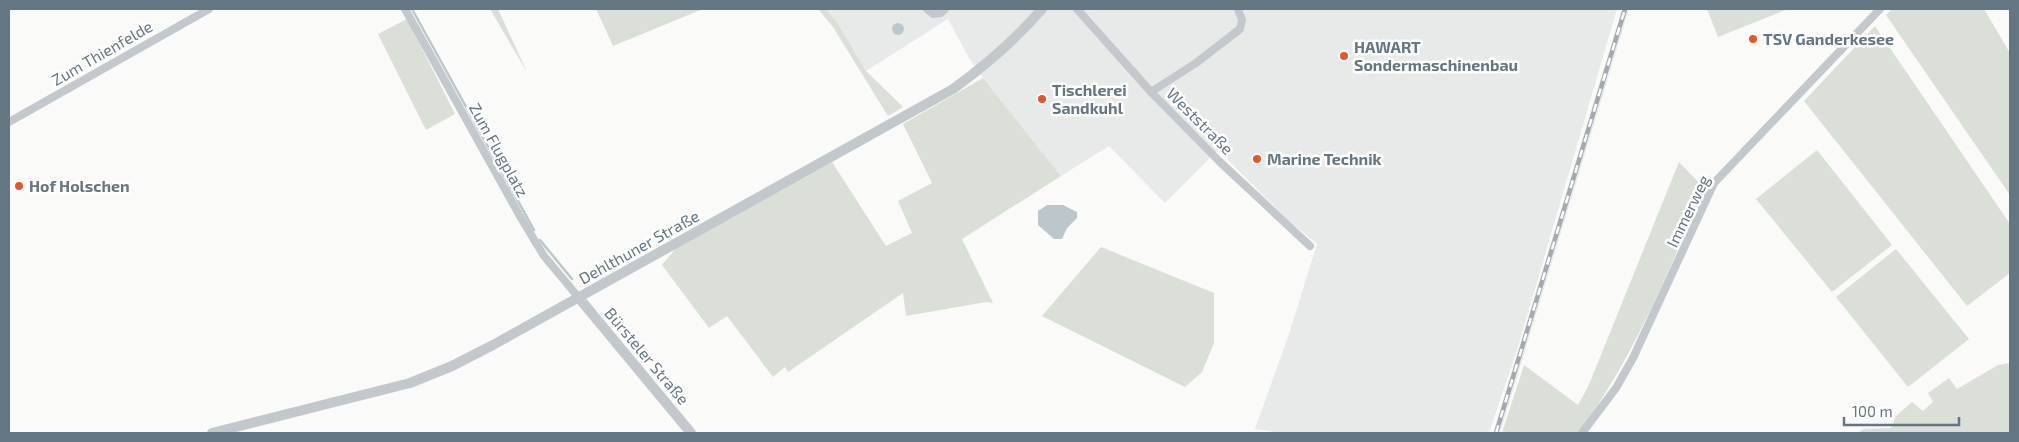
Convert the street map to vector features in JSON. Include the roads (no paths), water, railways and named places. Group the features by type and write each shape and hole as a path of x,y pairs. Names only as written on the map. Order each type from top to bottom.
{"street":[{"name":"Zum Thienfelde","path":"9,122 209,9"},
{"name":"Zum Flugplatz","path":"405,9 521,218 544,256 579,298"},
{"path":"927,9 933,14 941,13 945,9"},
{"name":"Dehlthuner Straße","path":"212,433 389,389 434,374 493,345 953,89 1004,49 1042,9"},
{"name":"Weststraße","path":"1077,9 1152,92 1220,162 1310,246"},
{"path":"1152,92 1196,63 1240,29 1242,20 1238,9"},
{"name":"Immerweg","path":"1582,433 1616,388 1633,358 1714,183 1880,9"},
{"name":"Bürsteler Straße","path":"579,298 692,433"}],"waterway":[{"path":"412,9 534,230"},
{"path":"540,240 572,279"}],"railway":[{"path":"1496,433 1625,9"}],"place":[{"name":"TSV Ganderkesee","path":"1753,39"},
{"name":"HAWART Sondermaschinenbau","path":"1344,56"},
{"name":"Tischlerei Sandkuhl","path":"1042,99"},
{"name":"Marine Technik","path":"1257,159"},
{"name":"Hof Holschen","path":"19,186"}]}
